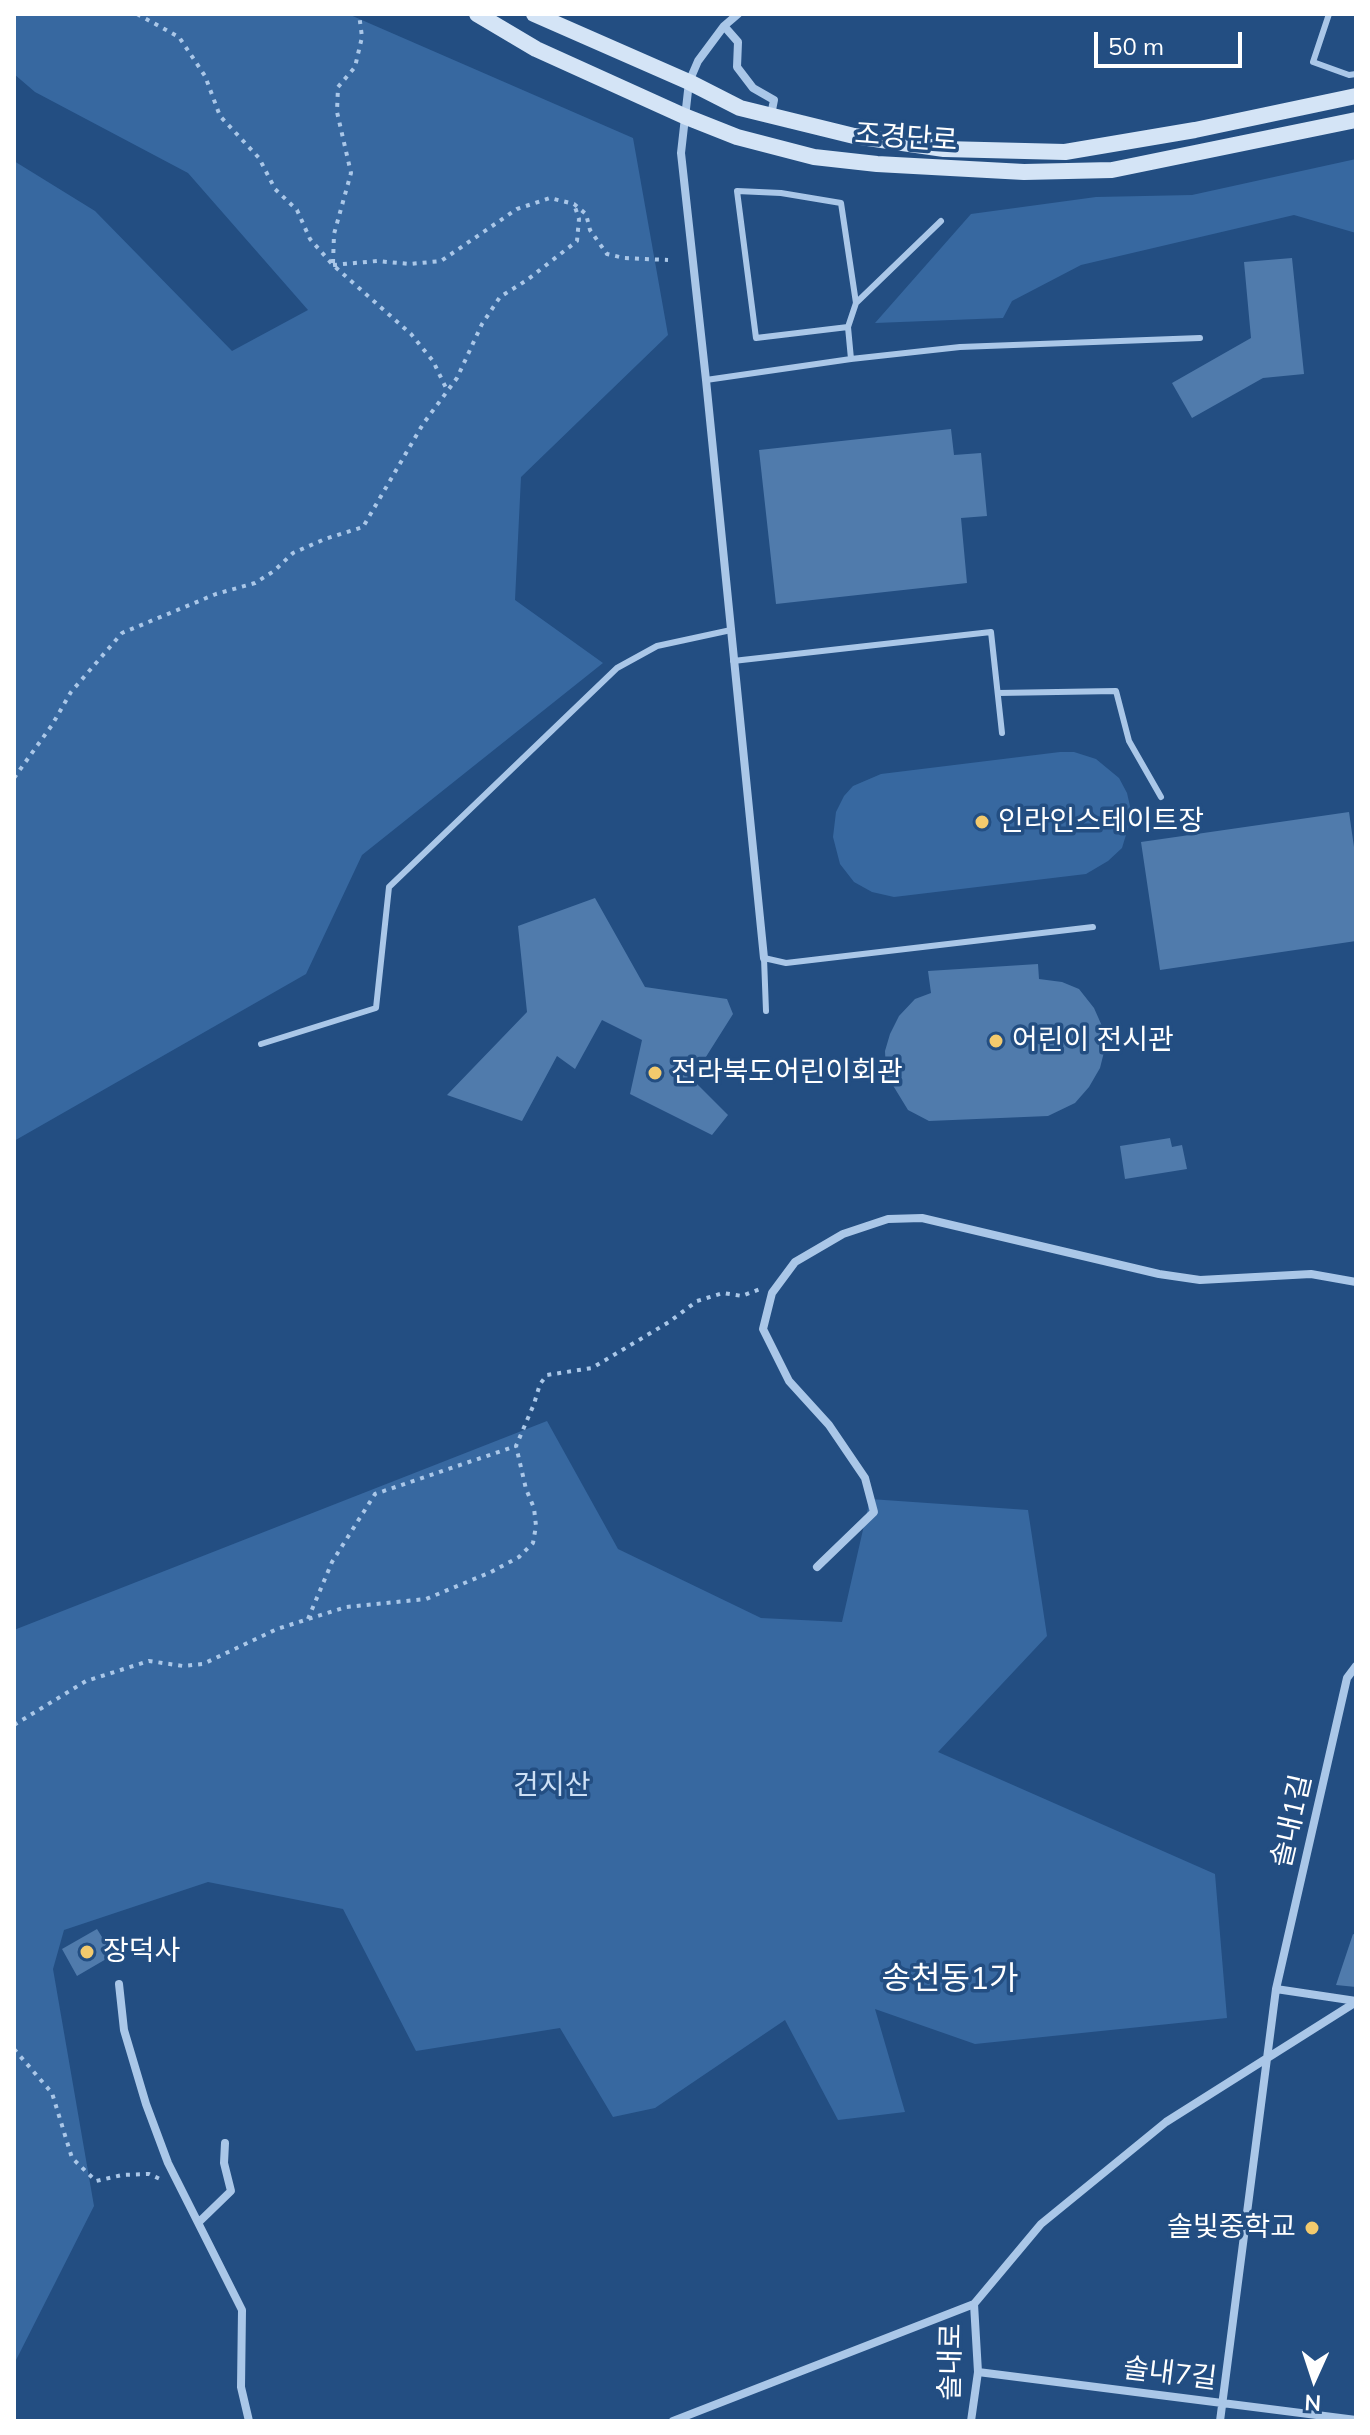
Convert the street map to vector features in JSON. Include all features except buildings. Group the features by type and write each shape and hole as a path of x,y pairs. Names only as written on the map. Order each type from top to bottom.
{"street":[{"name":"조경단로","path":"477,14 536,49 684,116 737,137 814,157 877,164 1024,172 1112,170 1356,120"},
{"name":"조경단로","path":"534,14 689,82 740,108 854,136 944,149 1065,152 1195,130 1356,96"},
{"path":"738,14 724,26 698,61 689,82 681,153 764,958"},
{"path":"724,26 738,42 737,67 753,88 774,100 770,116"},
{"path":"817,1567 874,1512 865,1478 829,1425 789,1381 763,1329 772,1293 795,1262 843,1234 888,1219 922,1218 1200,1280 1311,1274 1356,1282"},
{"name":"솔내1길","path":"1220,2421 1276,1989 1347,1678 1356,1666"},
{"path":"1347,1678 1356,1686"},
{"path":"119,1984 124,2030 146,2104 180,2191 199,2222 242,2310 241,2387 249,2421"},
{"path":"1276,1989 1356,2002"},
{"path":"673,2421 974,2304 1041,2224 1166,2122 1356,2002"},
{"path":"199,2222 231,2191 224,2163 225,2143"},
{"name":"솔내로","path":"971,2421 978,2372 974,2304"},
{"name":"솔내7길","path":"978,2372 1356,2420"}],"lane":[{"path":"1329,14 1313,62 1349,75 1356,74"},
{"path":"848,327 756,338 737,191 781,193 841,203 856,303 848,327 851,359"},
{"path":"856,303 941,221"},
{"path":"706,380 960,347 1200,338"},
{"path":"261,1044 376,1008 389,887 617,668 657,646 731,630"},
{"path":"733,661 991,632 1002,733"},
{"path":"998,693 1116,691 1129,741 1161,797"},
{"path":"766,1011 764,958 786,963 1093,927"}],"path":[{"path":"137,14 179,37 205,76 220,116 259,158 275,189 297,210 310,239 333,265 411,334 433,361 448,392"},
{"path":"333,265 334,234 351,173 337,112 338,87 355,67 362,37 359,14"},
{"path":"333,265 441,261 517,209 550,198 574,204 586,214 590,230 607,254 668,260"},
{"path":"14,778 71,692 122,633 216,594 255,583 293,553 363,527 423,424 448,392 470,355 482,324 500,297 577,241 579,219 574,204"},
{"path":"14,1725 86,1681 149,1661 183,1666 203,1664 263,1635 346,1607 426,1599 519,1557 533,1543 536,1526 534,1508 516,1446 540,1384 547,1375 592,1368 669,1322 697,1301 723,1293 742,1296 781,1281"},
{"path":"308,1619 332,1562 375,1494 516,1446"},
{"path":"14,2049 52,2093 72,2158 96,2181 122,2175 149,2174 180,2191"}],"green space":[{"path":"14,14 348,14 633,138 668,335 521,477 515,600 603,663 362,855 306,974 14,1141 14,161 95,211 232,351 308,310 188,173 35,92 14,74"},
{"path":"1356,159 1356,233 1294,215 1081,265 1012,301 1003,318 875,323 971,214 1096,197 1192,195"},
{"name":"인라인스테이트장","path":"1074,752 1096,759 1119,778 1127,793 1132,815 1122,848 1086,874 894,897 872,892 854,882 840,864 833,837 836,812 853,786 881,774"},
{"name":"건지산","path":"547,1421 618,1549 761,1618 842,1622 870,1499 1028,1510 1047,1636 938,1752 1215,1874 1227,2018 975,2044 875,2009 905,2112 838,2120 785,2020 655,2108 613,2117 560,2028 416,2051 343,1909 208,1882 64,1930 53,1969 94,2206 14,2364 14,1630"}],"place":[{"name":"인라인스테이트장","path":"982,822"},
{"name":"어린이 전시관","path":"996,1041"},
{"name":"전라북도어린이회관","path":"655,1073"},
{"name":"장덕사","path":"87,1952"},
{"name":"솔빛중학교","path":"1312,2228"}],"district":[{"name":"송천동1가","path":"950,1979"}]}
